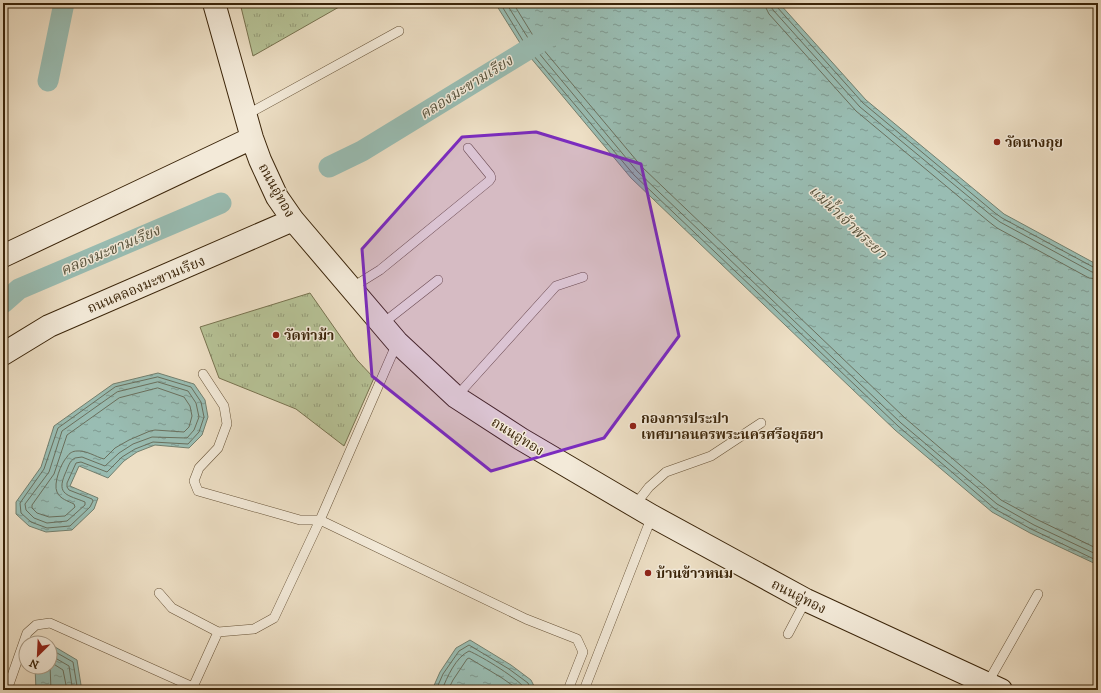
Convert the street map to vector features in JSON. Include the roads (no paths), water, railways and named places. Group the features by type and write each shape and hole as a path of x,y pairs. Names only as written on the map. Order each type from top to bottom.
{"main road":[{"name":"ถนนอู่ทอง","path":"214,3 252,138 260,160 277,197 292,220 397,342 456,397 521,439 643,510 806,600 994,688"},
{"path":"3,256 252,138"},
{"name":"ถนนคลองมะขามเรียง","path":"3,354 49,326 292,220"}],"lane":[{"path":"246,115 399,31"},
{"path":"350,288 380,270 491,178 468,148"},
{"path":"456,397 556,286 583,277"},
{"path":"382,324 438,280"},
{"path":"159,593 172,608 218,632 254,628 274,618 320,520 397,342"},
{"path":"202,374 224,406 227,424 218,448 199,468 194,481 198,491 300,520 320,520 526,619 577,639 583,652 568,690"},
{"path":"584,690 643,510 649,487 666,472 711,456 761,423"},
{"path":"994,688 1038,594"},
{"path":"788,634 806,600"},
{"path":"7,690 27,633 36,625 50,624 192,688 218,632"}],"water":[{"name":"แม่น้ำเจ้าพระยา","path":"495,3 779,3 866,100 1004,214 1098,265 1098,565 1030,533 992,512 895,430 631,178 525,51"},
{"path":"158,373 194,384 205,400 208,417 202,435 189,448 155,445 137,452 124,461 108,478 79,466 70,486 98,498 94,509 72,530 46,532 29,526 16,514 16,502 41,467 54,426 113,384"},
{"path":"470,640 511,665 531,680 536,690 432,690 440,672 456,648"},
{"path":"58,649 77,660 81,685 86,690 36,690 35,675 58,675"}],"waterway":[{"path":"48,81 64,3"},
{"name":"คลองมะขามเรียง","path":"329,167 362,151 550,36"},
{"name":"คลองมะขามเรียง","path":"3,303 19,289 221,203"}],"place":[{"name":"วัดนางกุย","path":"997,142"},
{"name":"วัดท่าม้า","path":"276,335"},
{"name":"กองการประปา เทศบาลนครพระนครศรีอยุธยา","path":"633,426"},
{"name":"บ้านข้าวหนม","path":"648,573"}]}
